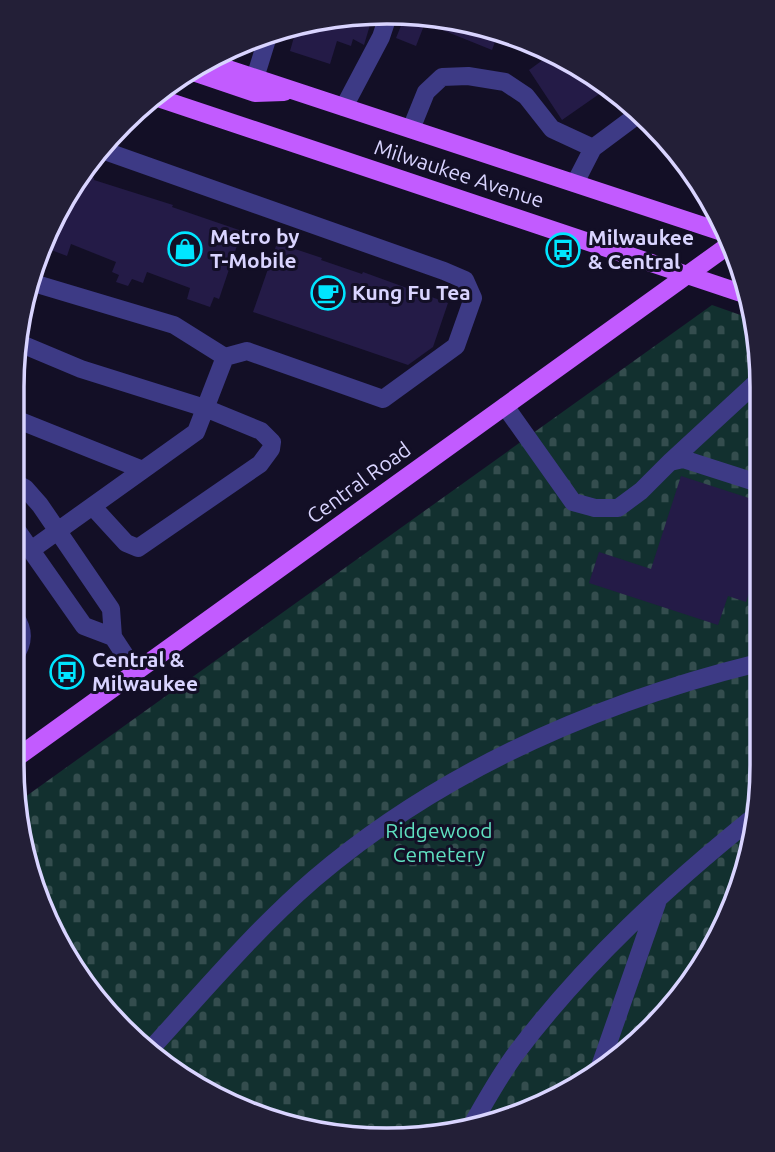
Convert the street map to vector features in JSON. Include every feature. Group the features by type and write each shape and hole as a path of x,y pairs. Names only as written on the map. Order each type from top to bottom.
{"main road":[{"name":"Milwaukee Avenue","path":"219,66 714,229"},
{"path":"203,75 255,93 298,92"},
{"name":"Milwaukee Avenue","path":"166,101 737,292"},
{"name":"Central Road","path":"24,752 723,249"}],"lane":[{"path":"344,107 385,24"},
{"path":"255,78 265,46"},
{"path":"411,130 426,92 442,77 468,76 505,82 526,96 552,129 593,148"},
{"path":"575,183 593,148 632,119"},
{"path":"40,285 174,325 225,357 247,351 383,399 456,346 473,298 465,281 444,271 111,153"},
{"path":"27,346 81,369 205,408 261,431 272,442 271,449 260,464 138,548 126,543 93,507"},
{"path":"31,550 197,432 225,357"},
{"path":"505,406 573,502 595,508 618,508 640,491 750,388"},
{"path":"24,422 143,470"},
{"path":"670,461 683,459 750,480"},
{"path":"24,488 40,505 111,609 113,637 136,672"},
{"path":"24,540 84,626 113,637"},
{"path":"156,1043 256,935 314,880 426,796 578,719 646,694 750,665"},
{"path":"478,1116 516,1054 594,961 659,899 745,824"},
{"path":"604,1055 659,899"}],"green space":[{"name":"Ridgewood Cemetery","path":"712,305 744,316 750,364 750,788 744,835 723,903 689,966 644,1021 589,1066 548,1090 504,1108 458,1121 411,1127 364,1127 317,1121 271,1108 227,1090 186,1066 148,1037 115,1004 86,966 62,925 44,881 31,835 26,796"}],"building":[{"path":"370,25 364,45 353,39 351,46 337,41 330,64 290,51 294,37 317,31"},
{"path":"401,25 424,27 416,46 396,38"},
{"path":"439,28 495,41 492,50"},
{"path":"543,60 600,94 562,120 529,70"},
{"path":"92,177 242,231 219,299 214,297 210,307 187,299 190,288 147,272 143,283 132,279 128,286 116,282 119,275 112,272 116,262 71,244 67,256 52,250 73,206"},
{"path":"277,243 448,303 433,347 408,365 253,312"},
{"path":"681,476 750,498 750,590 746,602 728,596 718,625 589,583 599,552 651,569"}],"place":[{"name":"Metro by T-Mobile","path":"185,249"},
{"name":"Milwaukee & Central","path":"563,250"},
{"name":"Kung Fu Tea","path":"328,293"},
{"name":"Central & Milwaukee","path":"67,672"}]}
